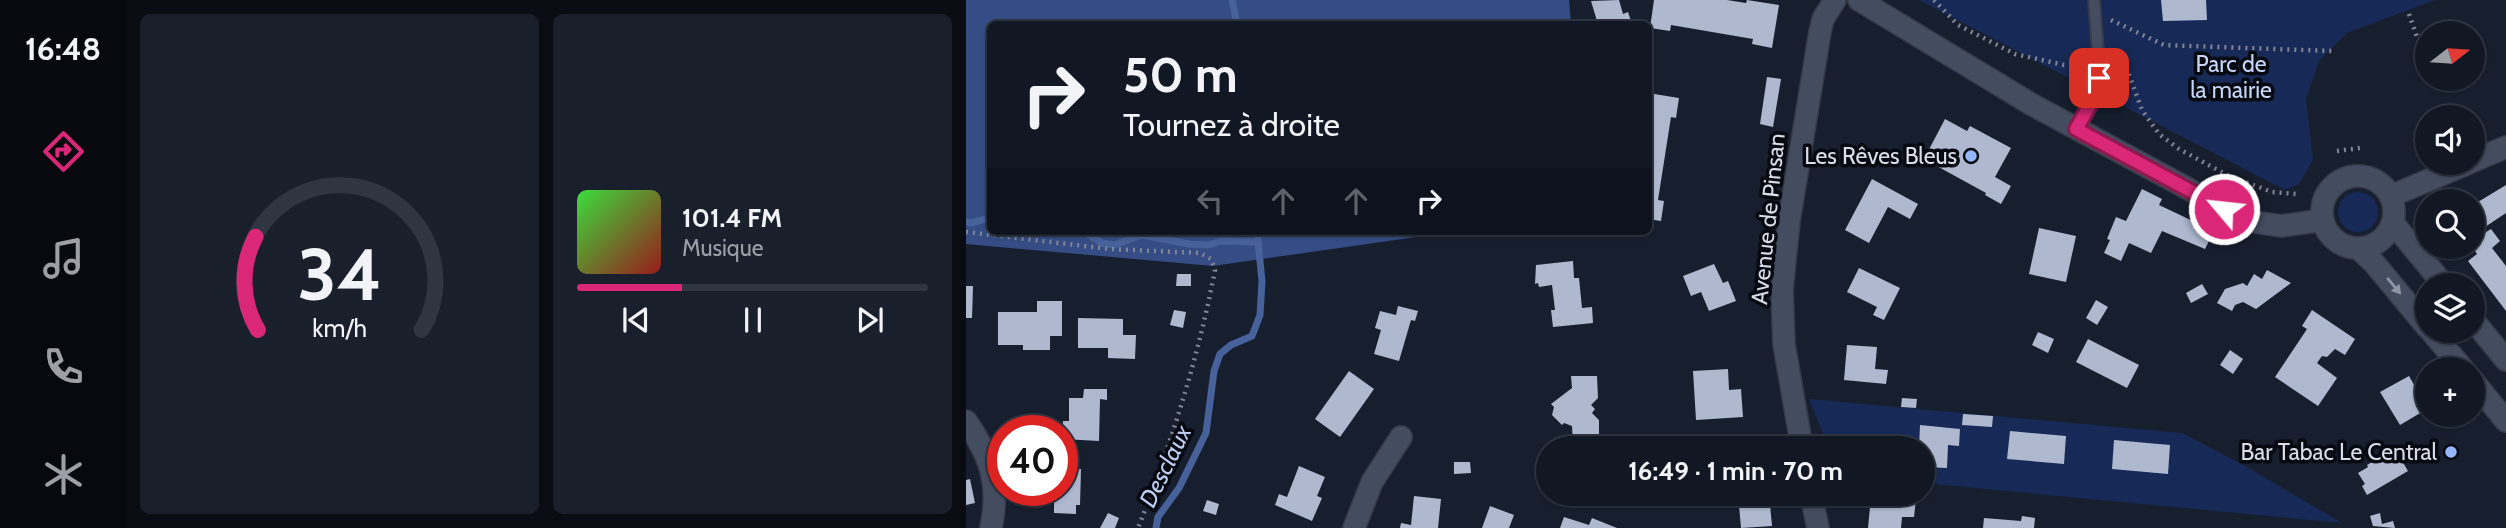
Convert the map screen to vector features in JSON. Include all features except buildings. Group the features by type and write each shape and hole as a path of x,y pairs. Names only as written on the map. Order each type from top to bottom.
{"street":[{"name":"Avenue de Pinsan","path":"1800,436 1784,344 1782,289 1789,221 1820,32 1835,0"},
{"path":"1859,0 2031,104 2248,221 2281,226 2323,220"},
{"path":"2485,156 2506,147"},
{"path":"2353,175 2378,180 2391,196 2395,211 2393,223 2380,241 2358,248 2347,247 2328,233 2321,210 2331,187 2341,179 2353,175"},
{"path":"2391,196 2440,175"},
{"path":"2393,223 2434,273"},
{"path":"2358,248 2375,263 2415,312"},
{"path":"2485,335 2506,360"},
{"path":"2441,343 2453,357"},
{"path":"2485,396 2506,421"},
{"path":"966,421 980,441 993,471 996,504 991,528"},
{"path":"1354,528 1372,482 1401,437"},
{"path":"1813,506 1818,528"}],"lane":[{"path":"2076,129 2098,88 2095,6"}],"path":[{"path":"1934,0 1958,25 2015,54 2064,65 2110,62 2123,65 2142,110 2159,134 2179,149 2227,175 2272,192 2296,194"},
{"path":"2095,6 2164,45 2333,51"},
{"path":"2409,14 2415,31"},
{"path":"2337,151 2360,148"},
{"path":"966,232 987,234"},
{"path":"991,235 1110,249 1200,253 1211,259 1215,270 1189,384 1165,460 1138,528"}],"green space":[{"name":"Parc de la mairie","path":"1919,0 2435,0 2347,33 2319,61 2306,99 2313,160 2299,184 2285,190"},
{"path":"2358,192 2372,198 2378,212 2372,226 2358,232 2344,226 2338,212 2344,198"},
{"path":"1809,399 2182,433 2247,467 2342,523 1935,484 1935,436 1824,436"}],"shaded area":[{"path":"966,0 1569,0 1571,21 987,21 987,235 1430,235 1213,266 966,244"}],"waterway":[{"name":"Desclaux","path":"1232,0 1236,21"},
{"path":"966,222 987,219"},
{"path":"1089,235 1102,243 1114,245 1142,235"},
{"path":"1142,235 1189,244 1258,242"},
{"name":"Desclaux","path":"1156,528 1158,517 1179,488 1206,433 1214,371 1220,354 1231,345 1252,336 1260,315 1262,281 1257,235"}],"place":[{"name":"Les Rêves Bleus","path":"1971,156"},
{"name":"Bar Tabac Le Central","path":"2451,452"}],"route":[{"path":"2099,78 2094,98 2076,129 2224,209"}]}
